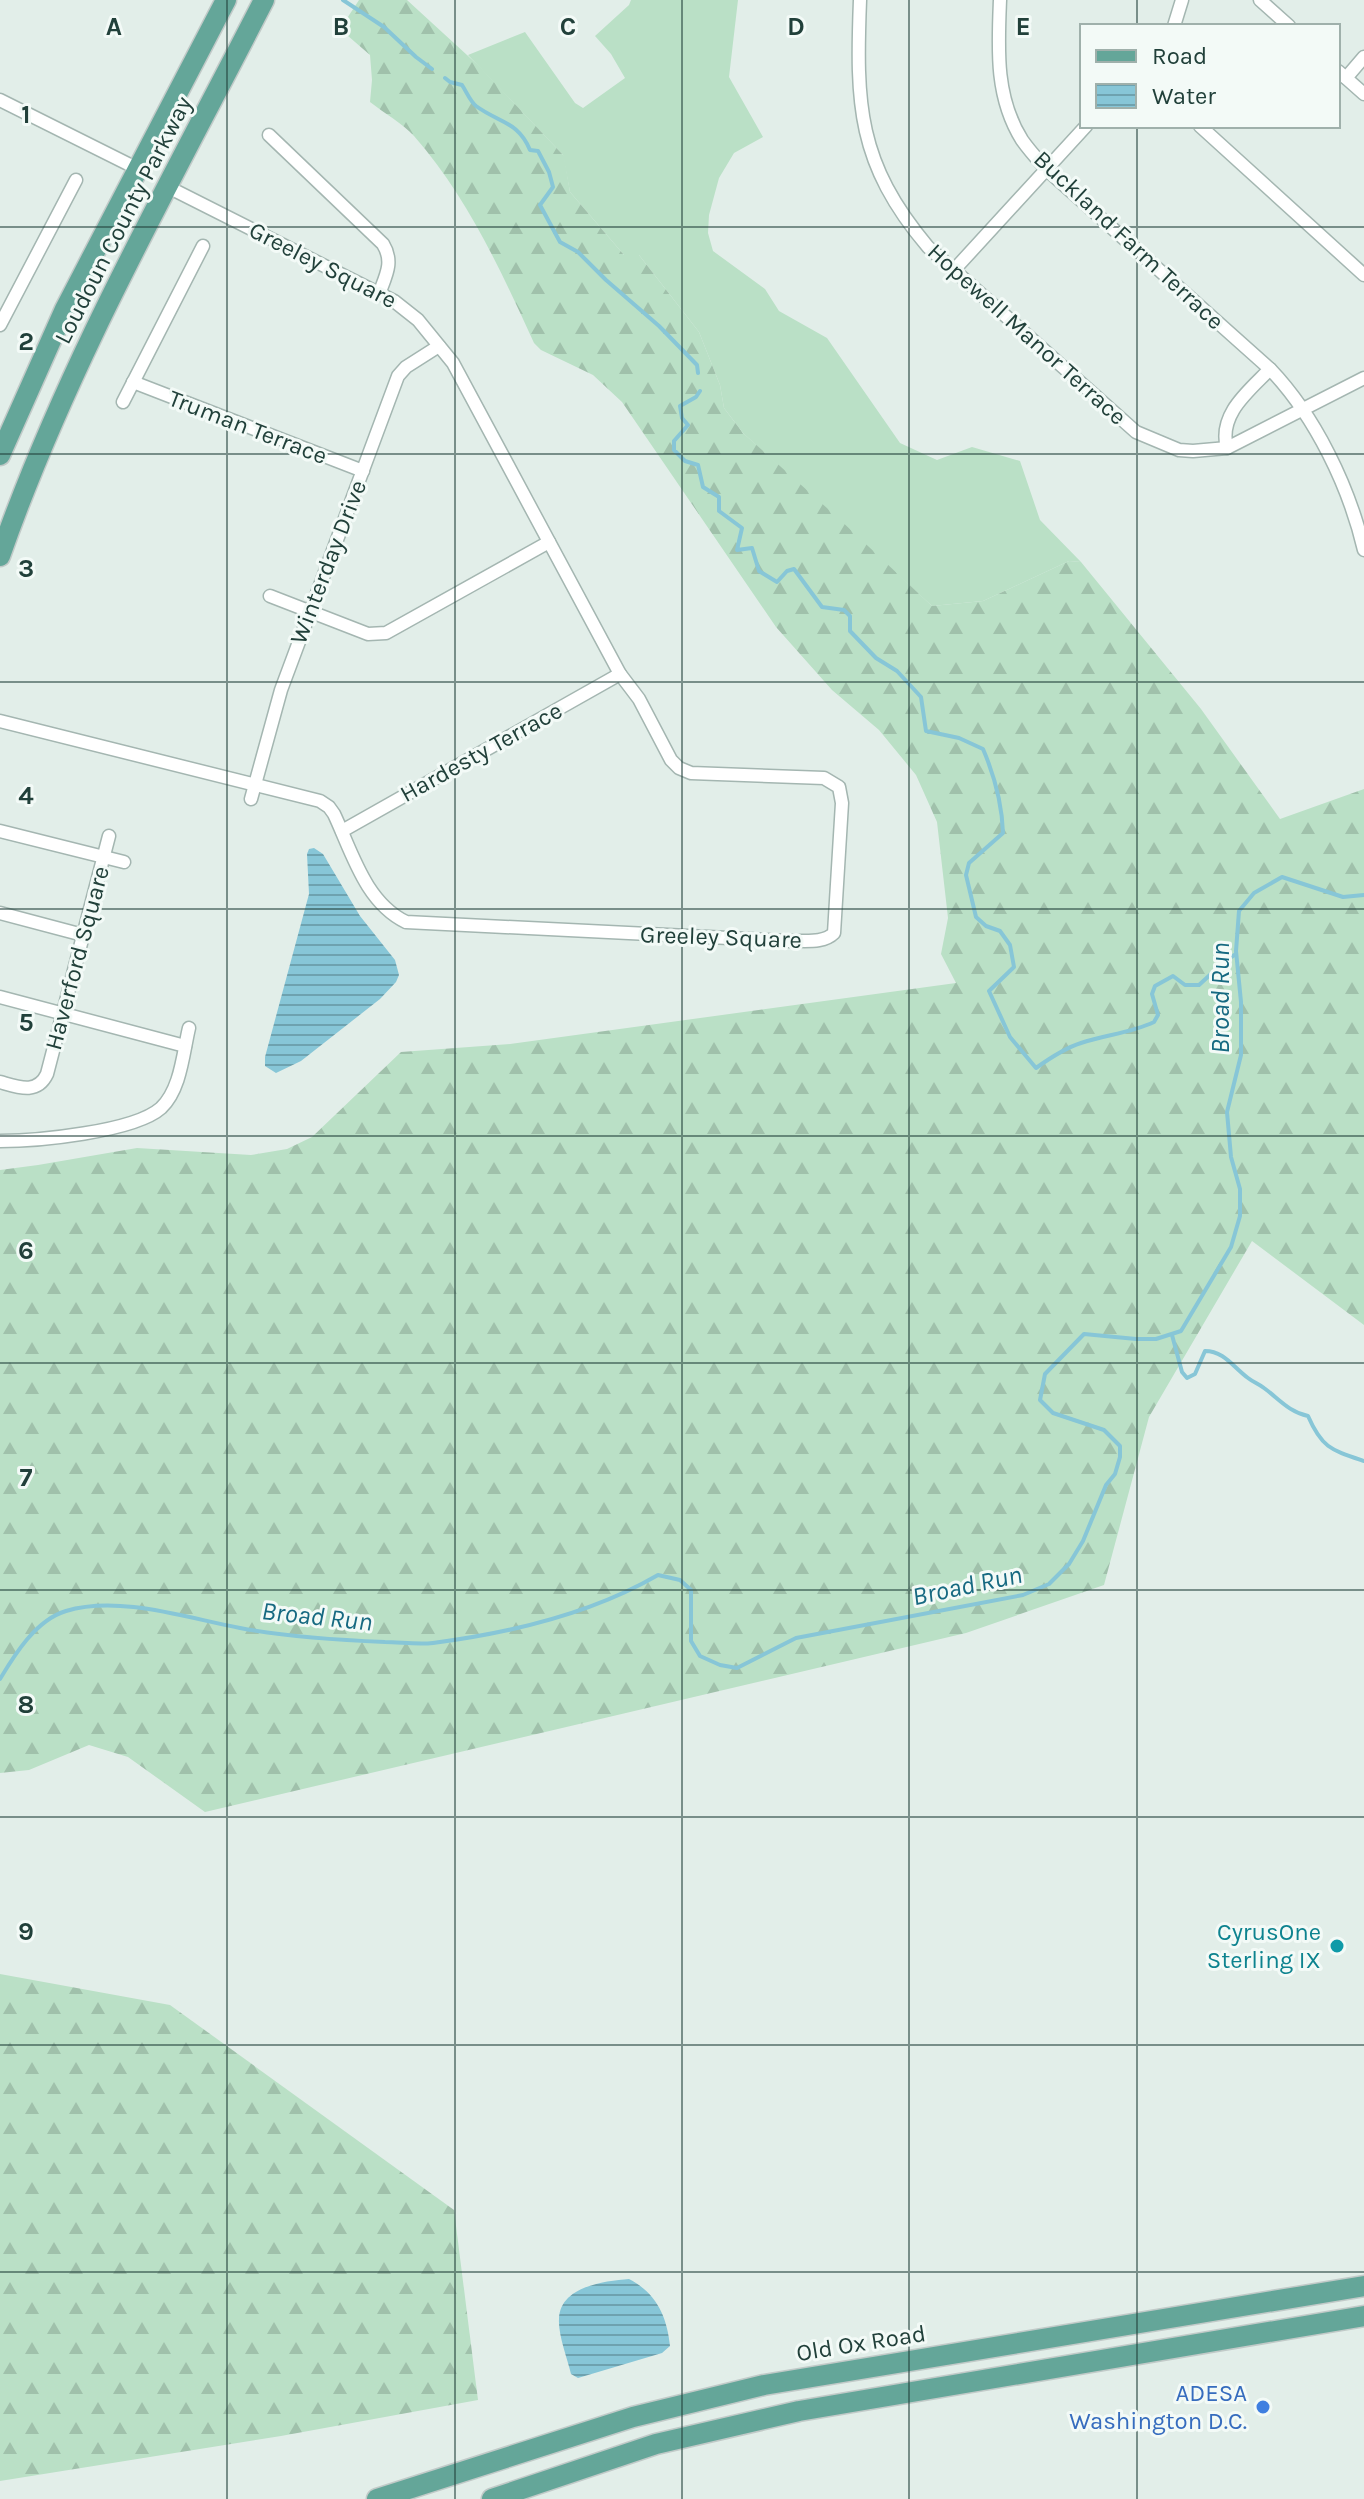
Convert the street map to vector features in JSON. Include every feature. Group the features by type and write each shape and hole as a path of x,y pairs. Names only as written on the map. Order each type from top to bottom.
{"main road":[{"name":"Loudoun County Parkway","path":"0,455 65,309 226,0"},
{"name":"Loudoun County Parkway","path":"0,556 53,420 98,323 264,0"},
{"name":"Old Ox Road","path":"377,2499 633,2417 764,2385 1364,2286"},
{"path":"492,2499 656,2444 736,2424 1364,2316"}],"street":[{"name":"Hopewell Manor Terrace","path":"860,0 858,93 869,147 886,189 928,247 1136,432 1179,450 1227,448 1364,378"},
{"name":"Buckland Farm Terrace","path":"1000,0 999,70 1002,91 1007,110 1022,140 1046,169 1289,389 1348,493 1364,550"},
{"path":"1175,24 1182,0"},
{"path":"1260,0 1287,24"},
{"path":"1364,57 1342,74 1364,94"},
{"path":"0,100 138,169"},
{"path":"954,270 1084,128"},
{"path":"1202,128 1364,275"},
{"path":"269,135 390,254 390,265 379,294"},
{"path":"0,323 76,180"},
{"name":"Greeley Square","path":"0,721 320,801 329,807 369,887 395,917 406,922 788,941 822,940 831,937 836,926 842,803 839,787 824,778 691,773 671,760 639,699 620,674 453,363 407,309 168,187"},
{"path":"123,402 203,246"},
{"name":"Winterday Drive","path":"251,799 281,690 398,376 406,367 439,346"},
{"path":"1227,448 1224,429 1230,413 1270,369"},
{"name":"Truman Terrace","path":"133,382 363,471"},
{"path":"270,596 368,634 386,633 549,542"},
{"name":"Hardesty Terrace","path":"342,831 620,674"},
{"path":"0,831 124,862"},
{"name":"Haverford Square","path":"0,1082 27,1089 35,1088 45,1080 109,836"},
{"path":"0,913 83,935"},
{"path":"0,997 185,1046"},
{"path":"0,1141 37,1141 144,1118 161,1107 174,1088 189,1028"}],"green space":[{"path":"359,0 407,0 479,66 564,156 570,192 624,255 639,255 699,332 720,385 724,408 743,433 932,606 983,601 1069,561 1081,562 1201,709 1280,819 1364,789 1364,1325 1252,1241 1149,1417 1104,1585 966,1633 205,1812 128,1757 89,1745 29,1770 0,1773 0,1170 137,1148 251,1155 287,1149 312,1137 401,1052 510,1044 956,983 941,954 948,918 937,822 916,775 879,730 832,690 776,627 622,402 593,375 541,350 534,343 467,209 433,159 414,136 370,102 370,55 340,29"},
{"path":"631,0 738,0 729,77 763,137 734,153 719,178 709,215 708,233 713,251 765,289 779,311 827,338 900,443 937,460 972,447 1020,461 1040,520 1081,562 1069,561 983,601 932,606 743,433 724,408 720,385 699,332 639,255 624,255 570,192 563,155 468,55 525,32 575,103 583,108 625,78 611,54 595,36"},
{"path":"0,1974 170,2005 454,2210 478,2400 281,2436 0,2481"}],"water":[{"path":"314,848 323,854 360,916 395,960 399,975 380,999 301,1061 276,1073 265,1066 265,1057 309,894 307,854 309,849"},
{"path":"629,2279 646,2291 658,2306 670,2346 662,2353 578,2378 571,2374 561,2339 561,2308 575,2292 585,2287"}],"waterway":[{"path":"343,0 384,27 432,69"},
{"path":"445,78 462,85 476,106 514,128 530,150 538,151 553,187 540,205 560,242 578,252 659,326 697,365 698,373"},
{"path":"700,391 680,406 682,418 688,425 674,441 674,450 685,461 698,465 703,487 719,497 719,511 742,528 737,550 752,548 759,571 777,582 787,571 794,569 822,607 844,610 850,616 850,631 876,658 897,671 921,697 926,731 959,738 983,749 997,790 1003,833 969,863 966,875 976,917 986,926 1000,931 1010,945 1014,967 989,991 1010,1037 1036,1068 1075,1045 1154,1022 1158,1015 1152,994 1155,986 1173,976 1185,985 1199,985 1236,954"},
{"name":"Broad Run","path":"0,1679 20,1649 45,1622 66,1611 87,1607 153,1610 294,1636 427,1644 491,1634 549,1620 605,1601 658,1575 680,1580 691,1590 691,1641 700,1656 737,1668 796,1638 1023,1595 1049,1584 1069,1564 1083,1541 1106,1485 1115,1474 1120,1446 1104,1430 1053,1413 1040,1400 1045,1374 1084,1334 1156,1339 1181,1331 1231,1247 1240,1216 1240,1189 1231,1157 1227,1112 1241,1055 1241,1002 1236,951 1239,911 1254,893 1282,877 1343,897 1364,895"},
{"path":"1172,1335 1182,1372 1187,1378 1195,1374 1205,1351 1218,1354 1290,1408 1308,1416 1318,1435 1329,1446 1364,1461"}],"place":[{"name":"CyrusOne Sterling IX","path":"1337,1946"},
{"name":"ADESA Washington D.C.","path":"1263,2407"}]}
